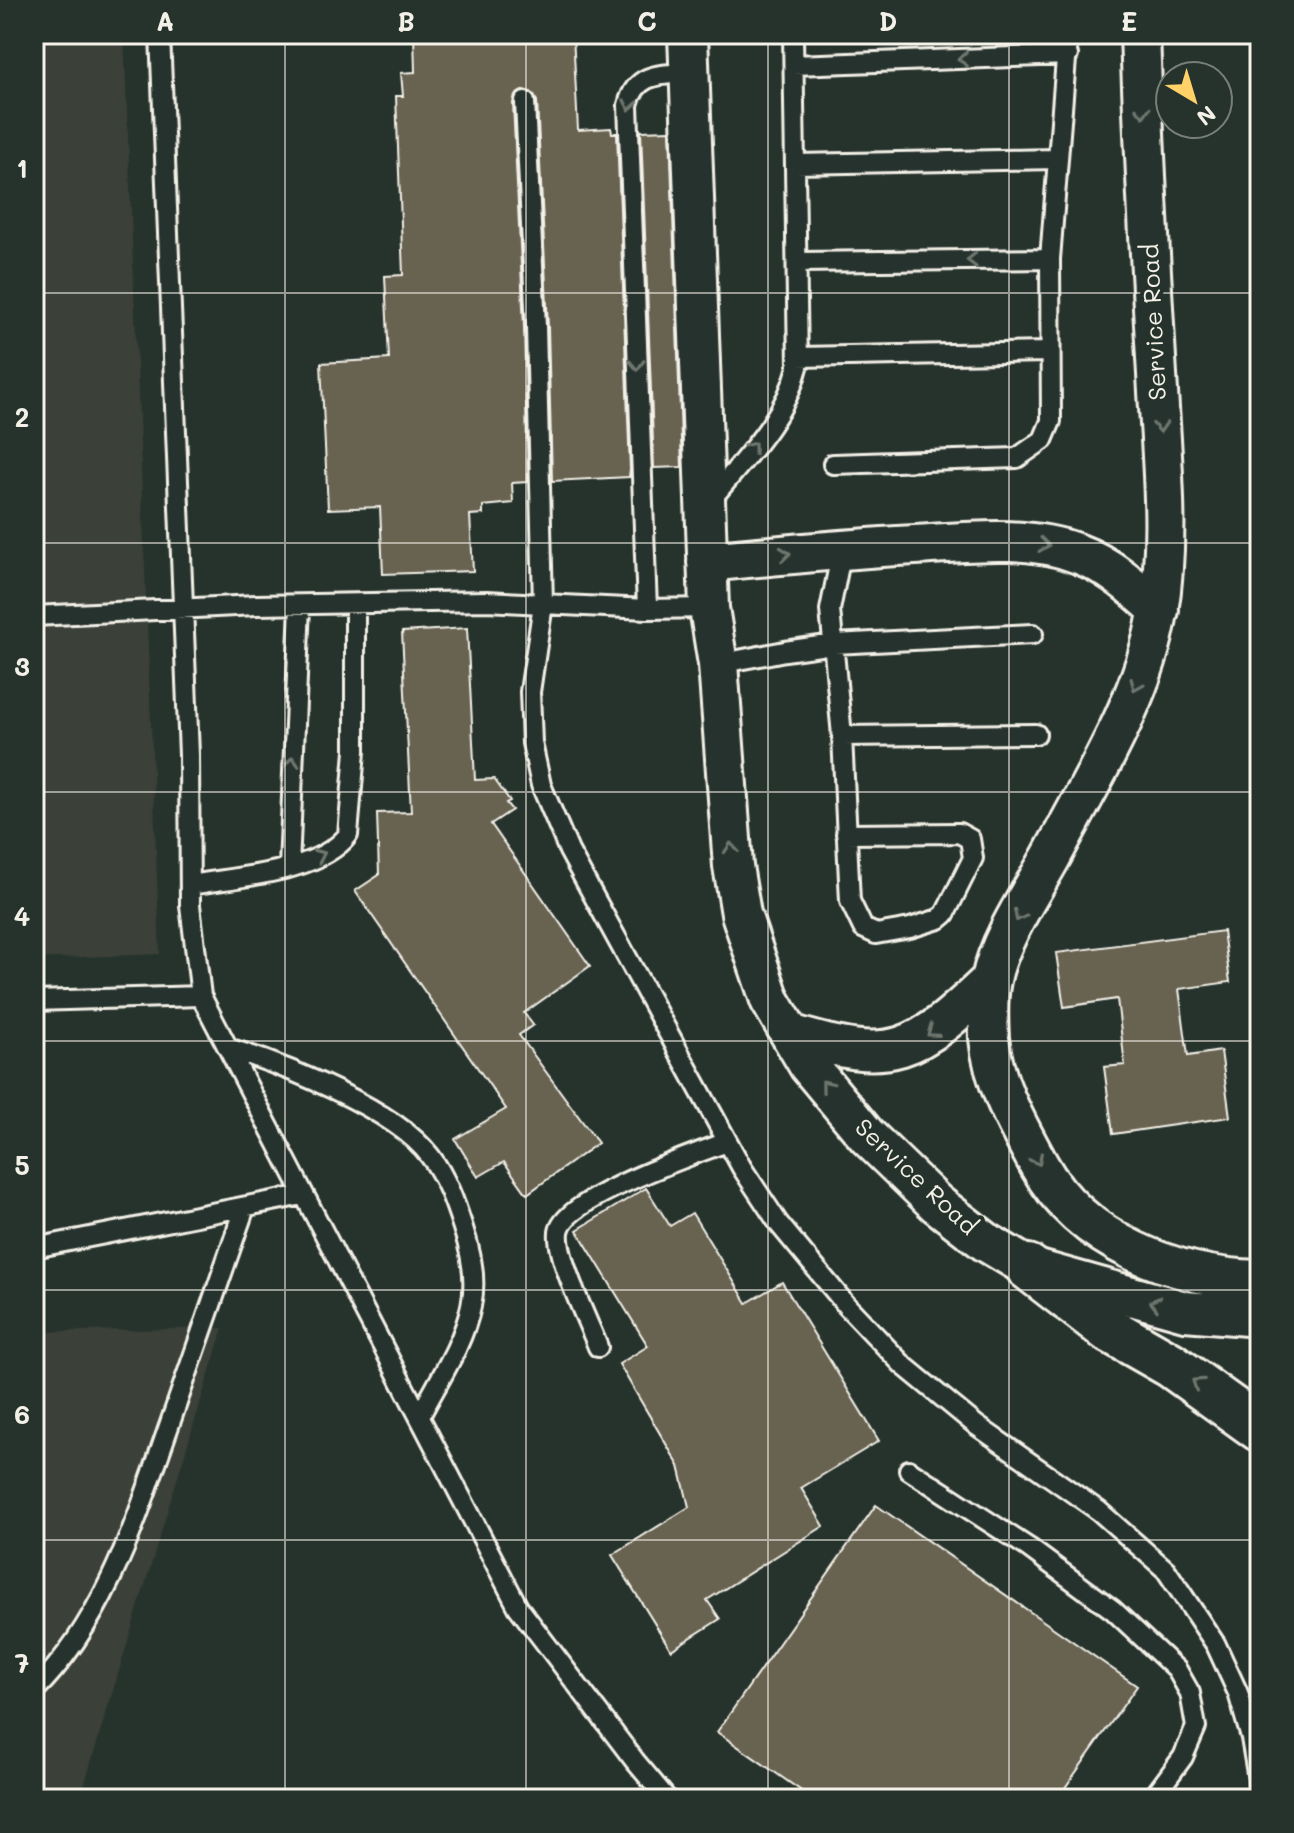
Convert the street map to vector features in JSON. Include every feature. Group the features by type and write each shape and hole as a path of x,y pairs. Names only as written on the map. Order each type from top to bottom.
{"highway":[{"path":"1028,1267 1108,1329 1171,1365 1260,1429"}],"street":[{"name":"Service Road","path":"688,34 709,608 718,664 733,866 741,914 770,1000 809,1066 867,1136 937,1204 986,1242 1028,1267 1185,1311 1260,1317"},
{"name":"Service Road","path":"1140,34 1165,517 1159,610 1151,646 1106,756 1004,945 991,980 988,1020 994,1064 1014,1119 1046,1177 1061,1196 1099,1230 1161,1264 1197,1274 1260,1280"},
{"path":"707,562 973,542 1048,544 1082,554 1116,574 1159,610"},
{"name":"Service Road","path":"790,1034 847,1049 884,1051 903,1047 931,1033 991,980"}],"lane":[{"path":"160,34 189,755 190,905 201,996 518,1607 667,1799"},
{"path":"705,507 767,429 794,384 798,357 798,262 793,34"},
{"path":"833,464 1017,458 1043,440 1051,421 1050,259 1068,34"},
{"path":"794,65 1068,55"},
{"path":"647,609 628,105 634,88 647,77 689,73"},
{"path":"525,102 536,327 543,604 530,692 532,743 541,785 569,851 727,1142 779,1224 847,1306 903,1365 976,1425 1099,1511 1166,1570 1216,1645 1238,1693 1251,1738 1260,1791"},
{"path":"796,164 1057,159"},
{"path":"798,262 1050,259"},
{"path":"798,357 1050,352"},
{"path":"842,550 830,610 842,736 846,834 850,901 859,922 872,933 910,928 939,919 945,914 973,858 970,839 959,833 846,834"},
{"path":"34,616 487,601 647,609 709,608"},
{"path":"289,868 300,605"},
{"path":"191,885 289,868 329,852 343,841 350,827 355,751 355,605"},
{"path":"718,664 834,644 1033,634"},
{"path":"842,736 1036,734"},
{"path":"34,1001 201,996"},
{"path":"228,1048 289,1069 393,1123 430,1155 449,1188 471,1261 472,1299 457,1346 420,1416"},
{"path":"598,1347 562,1257 559,1230 565,1218 586,1203 651,1170 727,1142"},
{"path":"34,1248 303,1195"},
{"path":"34,1691 49,1677 88,1622 126,1548 245,1207"},
{"path":"909,1470 1029,1548 1113,1610 1177,1670 1190,1693 1196,1727 1183,1757 1152,1799"}],"shaded area":[{"path":"34,34 124,34 160,954 34,959"},
{"path":"223,1328 80,1799 34,1799 34,1332"}],"building":[{"path":"414,34 573,34 578,130 611,128 612,133 617,133 630,469 629,477 552,481 537,101 531,92 524,90 515,96 513,103 528,482 512,483 513,503 483,506 483,514 470,515 473,571 383,574 380,507 328,509 321,363 389,359 385,276 403,275 396,96 403,96 401,73 415,72"},
{"path":"670,130 682,467 654,468 641,131"},
{"path":"467,628 475,780 494,779 510,801 506,803 512,810 491,824 590,966 524,1013 533,1025 519,1035 598,1143 527,1194 504,1162 478,1177 455,1139 506,1109 355,891 379,875 377,813 411,812 402,632"},
{"path":"1223,931 1230,982 1179,989 1188,1056 1221,1051 1230,1117 1113,1134 1104,1067 1125,1065 1117,999 1064,1007 1056,953"},
{"path":"646,1188 670,1226 692,1213 747,1303 782,1282 879,1441 801,1488 824,1526 707,1600 720,1619 671,1650 612,1555 689,1507 679,1466 619,1364 648,1346 577,1230"},
{"path":"876,1505 1137,1686 1057,1799 813,1799 717,1732"}]}
